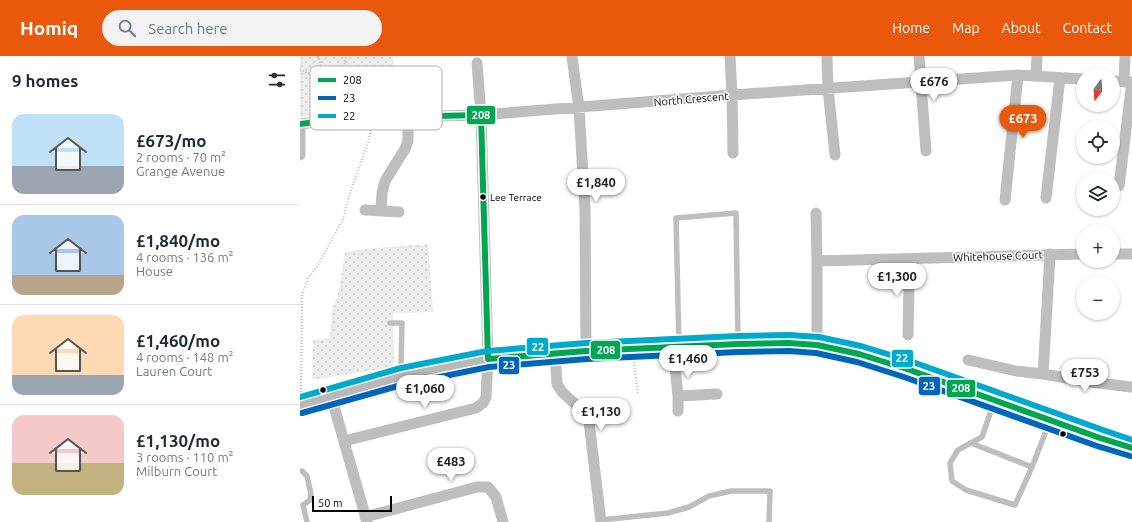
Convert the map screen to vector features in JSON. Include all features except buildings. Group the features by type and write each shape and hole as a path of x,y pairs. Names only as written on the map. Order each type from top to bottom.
{"main road":[{"path":"301,405 403,376 488,359 633,348 789,343 817,345 858,354 907,369 1132,448"}],"street":[{"path":"730,56 733,153"},
{"path":"826,56 835,155"},
{"path":"919,56 926,150"},
{"path":"1036,56 1036,76"},
{"path":"1120,176 1129,82 1125,56"},
{"path":"572,57 579,108 585,210 586,351"},
{"path":"344,441 476,408 483,403 486,397 488,359 481,115 477,63"},
{"path":"1004,200 1018,75"},
{"name":"North Crescent","path":"442,116 481,115 732,95 1018,75 1076,79"},
{"path":"1046,198 1060,78"},
{"name":"North Crescent","path":"300,124 310,123"},
{"path":"300,124 300,155"},
{"path":"381,210 384,182 405,149 408,141 408,130"},
{"path":"365,210 399,212"},
{"path":"816,213 817,345"},
{"path":"1043,374 1050,254"},
{"name":"Whitehouse Court","path":"817,261 1076,254"},
{"path":"1120,254 1132,254"},
{"path":"907,258 909,280 908,335"},
{"path":"676,346 678,411"},
{"path":"555,353 557,384 562,392 584,412 589,422 601,521"},
{"path":"968,360 1016,371 1131,387"},
{"path":"678,396 717,394"},
{"path":"331,396 366,520 478,487 488,487 496,497 503,522"}],"lane":[{"path":"676,346 676,218 736,213 738,344"},
{"path":"390,323 402,323 401,365 403,376"},
{"path":"994,400 982,437 958,450 950,463 952,481 966,490 1015,505 1032,467 1050,420"},
{"path":"971,443 1032,467"},
{"path":"300,471 307,476 311,494 310,500 302,505 307,522"},
{"path":"601,521 668,513 689,507 709,496 731,491 770,491 769,522"}],"path":[{"path":"318,56 321,66"},
{"path":"344,66 346,56"},
{"path":"300,70 310,74"},
{"path":"301,405 302,295 308,278 318,265 343,219 349,196 369,140 371,130"},
{"path":"633,348 638,395"}],"shaded area":[{"path":"300,56 393,56 394,66 310,66 310,115 300,117"},
{"path":"428,244 433,312 393,313 394,367 312,380 313,340 330,338 332,310 339,291 345,252"}],"transit line":[{"name":"208","path":"442,116 481,115 488,359 586,351 738,344 789,343 817,345 859,354 907,369 1132,448"},
{"name":"208","path":"300,124 310,123"},
{"name":"22","path":"300,397 401,368 487,351 586,343 790,335 819,337 861,346 910,361 1132,440"},
{"name":"23","path":"302,413 405,384 489,367 587,359 789,351 816,353 857,362 904,377 1097,446 1130,456"}],"place":[{"name":"Lee Terrace","path":"483,197"}]}
